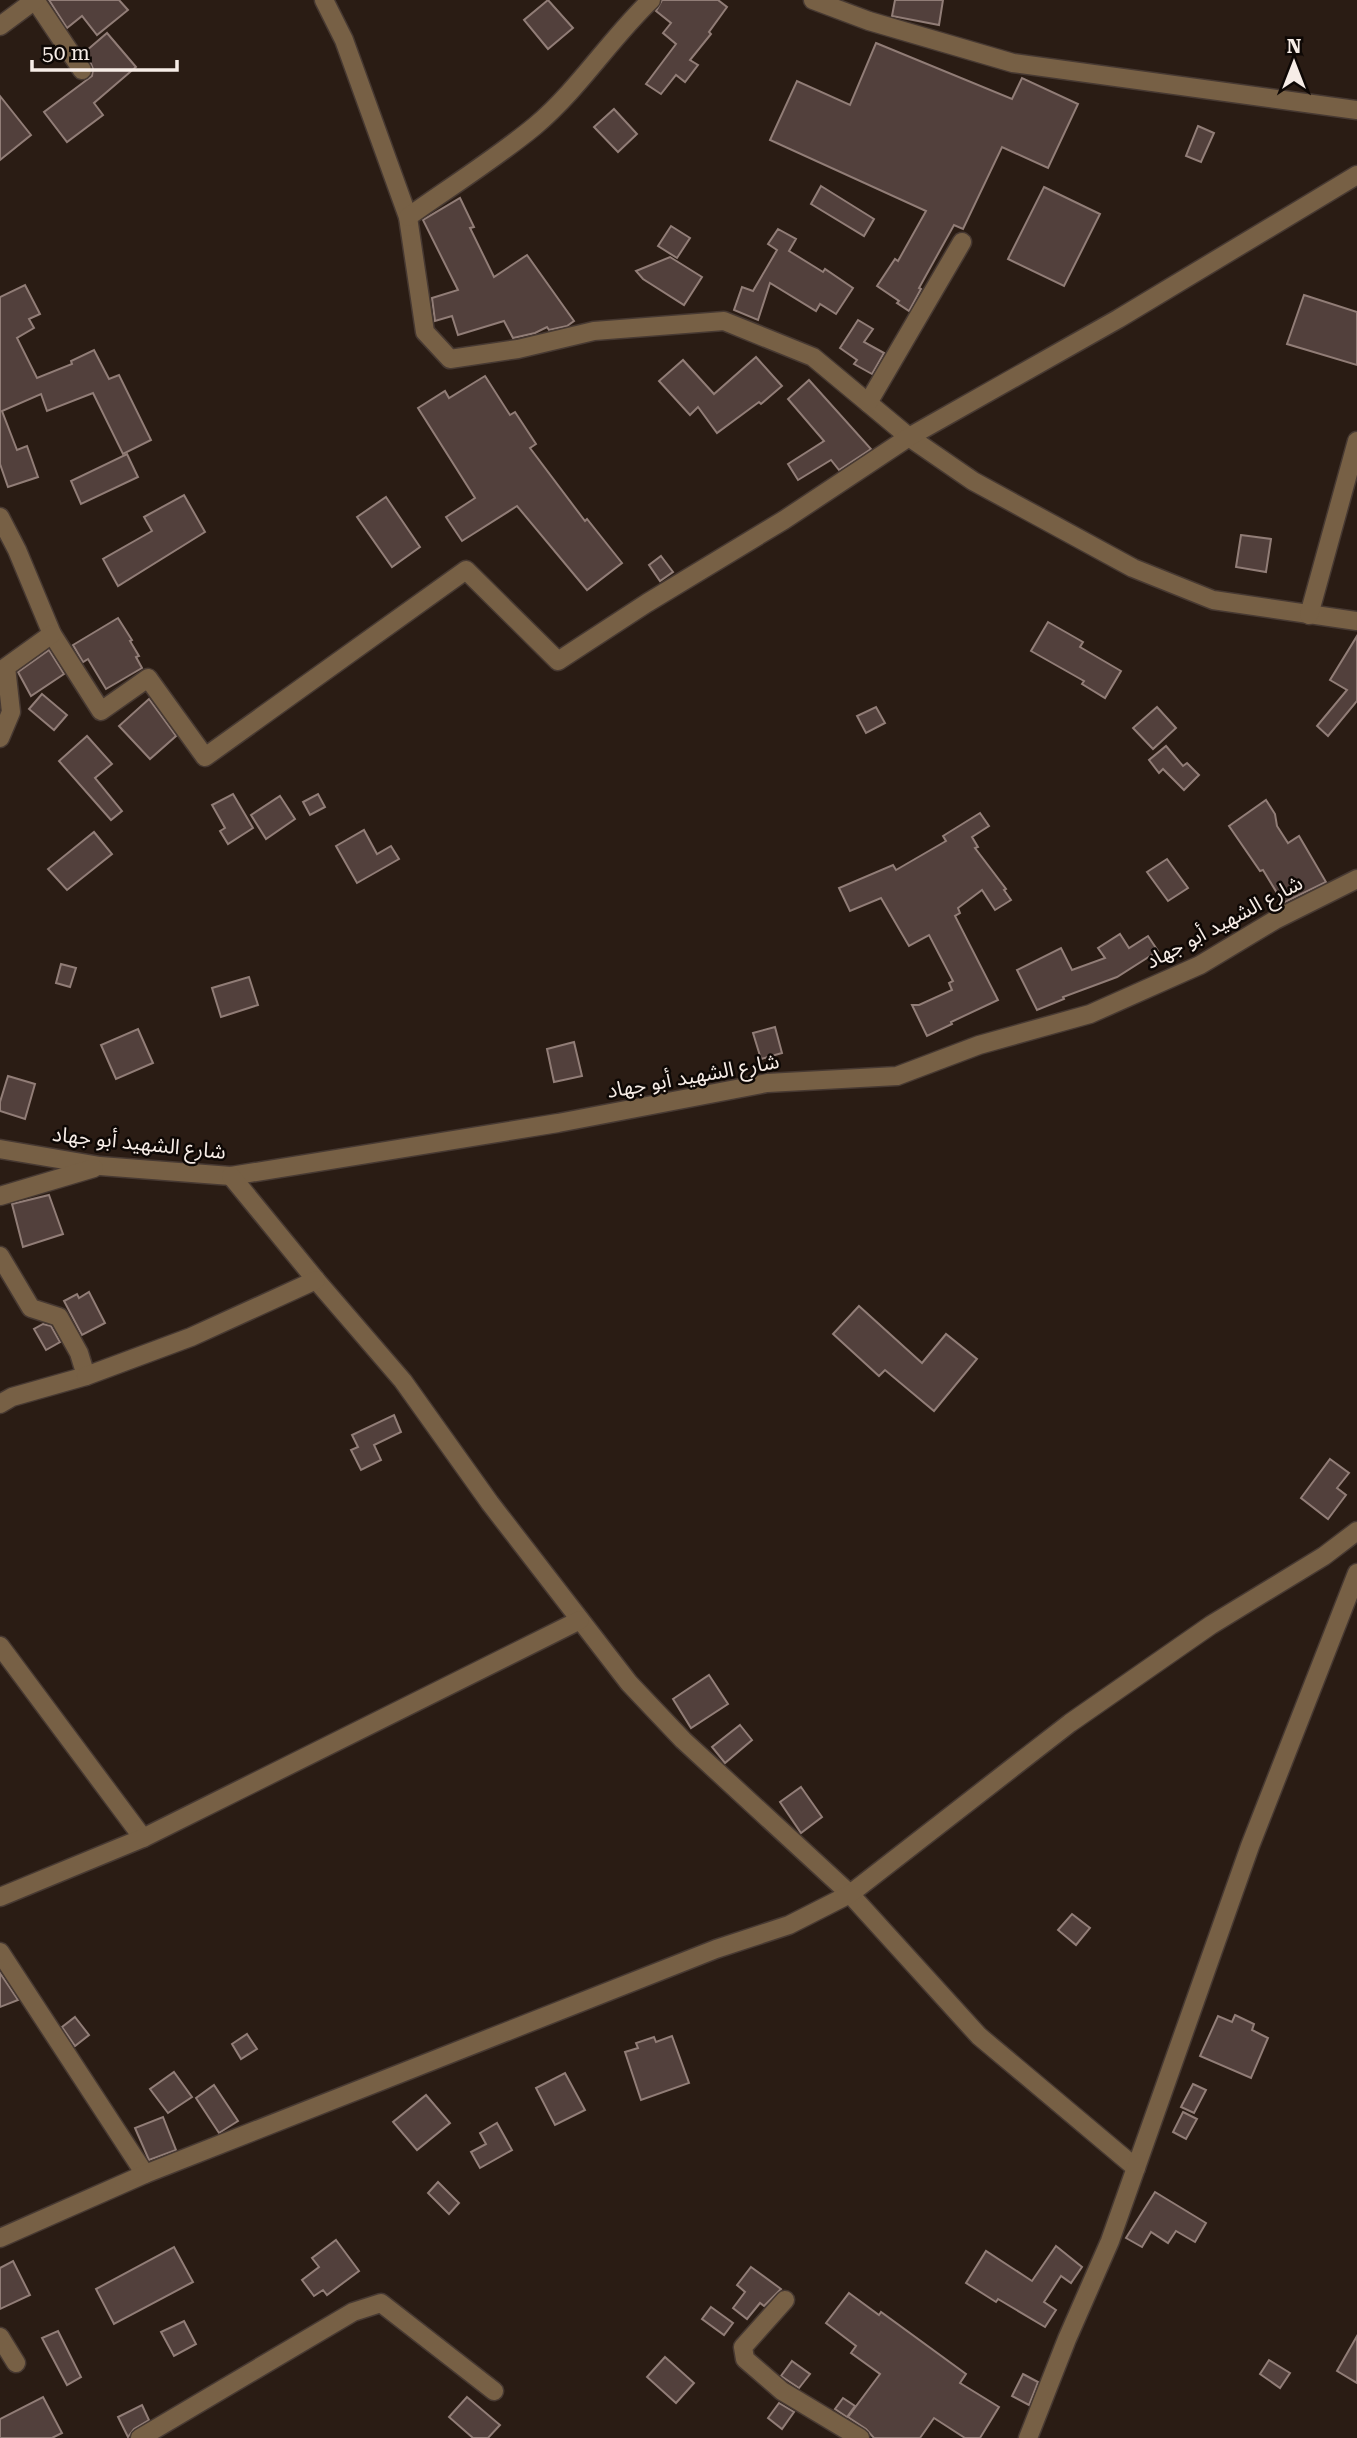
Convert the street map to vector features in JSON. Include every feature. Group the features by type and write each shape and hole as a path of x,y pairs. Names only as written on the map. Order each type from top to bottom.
{"street":[{"path":"0,26 35,0 82,70"},
{"path":"324,0 344,40 408,217 425,332 450,359 518,349 594,331 724,321 813,357 909,438 973,481 1133,568 1213,600 1357,621"},
{"path":"408,217 536,125 651,0"},
{"path":"813,0 869,21 1013,64 1357,110"},
{"path":"0,517 18,550 52,634 101,711 148,678 205,757 466,570 558,661 647,603 785,520 909,438 1118,319 1357,175"},
{"path":"868,403 962,242"},
{"path":"1309,615 1357,441"},
{"path":"0,544 18,550"},
{"path":"0,738 11,712 6,667 52,634"},
{"name":"شارع الشهيد أبو جهاد","path":"0,1149 100,1166 231,1176 558,1123 767,1083 897,1076 979,1045 1090,1014 1200,965 1275,920 1357,879"},
{"path":"0,1196 100,1166"},
{"path":"231,1176 403,1381 490,1503 629,1683 683,1740 850,1894 979,2036 1136,2168"},
{"path":"0,1256 31,1308 59,1317 79,1353 86,1376"},
{"path":"0,1404 12,1397 86,1376 191,1337 316,1280"},
{"path":"0,2238 145,2174 716,1949 789,1925 850,1894 1070,1723 1211,1625 1324,1556 1357,1531"},
{"path":"1028,2438 1110,2241 1250,1846 1357,1573"},
{"path":"0,1897 144,1839 580,1620"},
{"path":"0,1646 144,1839"},
{"path":"0,1952 145,2174"},
{"path":"785,2300 743,2347 746,2359 782,2390 860,2438"},
{"path":"140,2438 353,2312 381,2303 494,2391"},
{"path":"0,2337 16,2363"}],"building":[{"path":"49,0 119,0 128,10 97,35 82,16 67,28"},
{"path":"548,0 573,28 548,49 524,20"},
{"path":"662,0 718,0 727,7 709,32 711,34 690,60 698,65 685,82 676,75 661,94 646,84 676,44 663,33 671,23 656,11"},
{"path":"895,0 943,0 939,25 892,16"},
{"path":"107,33 136,67 94,103 103,115 67,142 44,112 92,76 93,69 86,51"},
{"path":"876,43 1012,99 1022,78 1078,104 1048,168 1002,147 963,229 954,225 909,311 877,286 895,259 898,261 926,211 770,140 797,81 850,105"},
{"path":"0,96 31,135 0,160"},
{"path":"614,109 637,134 618,152 594,127"},
{"path":"1198,126 1214,133 1201,162 1186,156"},
{"path":"821,186 874,219 864,236 811,204"},
{"path":"1044,187 1100,214 1064,286 1008,259"},
{"path":"460,198 474,227 470,228 494,277 527,255 574,321 567,326 549,330 547,327 513,338 504,321 458,335 452,316 435,321 432,298 458,290 423,220"},
{"path":"671,226 690,238 677,258 658,246"},
{"path":"778,229 796,239 789,251 823,272 825,269 853,288 836,314 820,304 816,311 770,283 758,320 734,310 742,287 753,291 777,250 768,244"},
{"path":"670,257 702,277 684,305 643,279 636,271"},
{"path":"25,285 40,314 29,319 34,328 17,338 37,378 72,364 71,361 94,350 109,379 119,375 151,440 123,454 93,393 47,411 41,394 2,411 17,450 27,446 38,477 8,487 0,464 0,297"},
{"path":"1304,295 1357,312 1357,365 1287,344"},
{"path":"858,320 873,329 864,342 884,353 872,374 854,364 857,360 840,348"},
{"path":"756,357 782,386 761,404 759,402 717,433 698,407 690,415 659,381 683,360 714,394"},
{"path":"485,376 510,415 515,412 536,444 530,448 585,521 587,519 622,563 587,590 517,506 462,541 446,517 475,498 418,408 445,391 449,398"},
{"path":"809,380 871,449 839,470 831,460 798,480 788,464 824,441 788,399"},
{"path":"127,454 138,477 81,504 71,481"},
{"path":"184,495 205,532 118,586 103,559 152,531 144,517"},
{"path":"386,497 420,547 392,567 357,517"},
{"path":"1241,535 1271,539 1266,572 1236,567"},
{"path":"661,556 673,572 660,581 649,565"},
{"path":"118,618 132,640 130,641 139,656 136,657 142,668 106,689 88,659 83,662 73,645"},
{"path":"1048,622 1083,642 1080,647 1121,671 1105,698 1082,684 1084,681 1031,651"},
{"path":"1357,636 1357,701 1328,736 1317,726 1347,690 1330,680"},
{"path":"49,650 64,674 31,696 18,672"},
{"path":"42,694 67,715 54,730 29,709"},
{"path":"149,699 176,736 150,759 119,726"},
{"path":"876,707 885,723 866,733 857,716"},
{"path":"1157,707 1176,728 1153,749 1133,728"},
{"path":"87,736 112,764 95,778 122,811 111,820 59,761"},
{"path":"1166,746 1183,766 1187,763 1199,775 1184,790 1163,769 1159,773 1149,760"},
{"path":"233,794 253,828 228,844 220,831 225,828 212,805"},
{"path":"318,794 325,807 310,815 303,802"},
{"path":"280,796 295,819 266,839 251,815"},
{"path":"1266,800 1288,843 1299,836 1326,882 1283,903 1263,870 1260,871 1229,826"},
{"path":"980,813 989,826 972,837 978,847 975,848 1006,889 1004,890 1011,900 995,910 982,890 958,908 960,913 955,916 998,1000 927,1036 912,1005 919,1005 952,990 949,983 953,981 929,935 909,946 881,898 850,911 839,888 893,865 896,870 946,841 943,836"},
{"path":"364,830 377,854 391,846 399,859 357,883 336,846"},
{"path":"94,832 112,854 67,890 48,869"},
{"path":"1167,859 1188,888 1168,901 1147,872"},
{"path":"1120,934 1129,948 1148,936 1158,951 1117,977 1063,997 1064,999 1037,1010 1017,970 1061,948 1072,970 1105,958 1098,948"},
{"path":"61,964 76,968 70,987 56,983"},
{"path":"249,977 258,1005 221,1017 212,988"},
{"path":"775,1027 782,1053 761,1059 753,1033"},
{"path":"138,1029 153,1063 116,1079 101,1045"},
{"path":"574,1042 582,1076 554,1082 547,1049"},
{"path":"8,1076 35,1084 25,1119 0,1111"},
{"path":"49,1195 63,1234 23,1247 12,1204"},
{"path":"89,1292 105,1323 82,1335 64,1301 77,1294 79,1298"},
{"path":"859,1306 922,1363 946,1334 977,1359 934,1411 885,1370 879,1376 833,1334"},
{"path":"43,1324 51,1326 60,1342 46,1350 34,1329"},
{"path":"394,1415 401,1432 374,1445 381,1460 361,1470 351,1450 358,1447 352,1435"},
{"path":"1330,1459 1349,1473 1337,1488 1346,1495 1328,1519 1301,1498"},
{"path":"709,1675 728,1704 691,1728 673,1699"},
{"path":"740,1725 752,1740 725,1763 712,1747"},
{"path":"801,1787 822,1817 801,1833 780,1802"},
{"path":"1072,1914 1090,1928 1076,1945 1058,1930"},
{"path":"0,1973 18,2000 0,2007"},
{"path":"1235,2015 1254,2024 1252,2030 1268,2038 1251,2078 1200,2056 1218,2016 1232,2022"},
{"path":"75,2017 89,2035 75,2046 62,2027"},
{"path":"247,2034 257,2049 241,2059 232,2044"},
{"path":"672,2036 689,2083 641,2100 625,2052 638,2048 636,2043 654,2037 656,2042"},
{"path":"174,2072 192,2097 168,2113 150,2089"},
{"path":"565,2073 585,2110 555,2125 536,2088"},
{"path":"1193,2084 1206,2090 1194,2113 1181,2107"},
{"path":"214,2085 238,2121 219,2133 196,2098"},
{"path":"426,2095 450,2123 417,2150 393,2122"},
{"path":"1183,2112 1197,2119 1186,2139 1173,2132"},
{"path":"163,2117 176,2150 149,2160 135,2128"},
{"path":"497,2123 512,2150 480,2168 471,2152 486,2144 480,2133"},
{"path":"438,2182 459,2203 449,2214 428,2193"},
{"path":"1155,2192 1206,2223 1195,2242 1176,2231 1168,2243 1151,2232 1142,2247 1126,2238"},
{"path":"336,2240 359,2271 327,2295 323,2290 314,2296 302,2280 319,2267 312,2258"},
{"path":"1056,2246 1082,2267 1071,2283 1061,2276 1044,2302 1056,2310 1045,2327 966,2283 986,2251 1032,2281"},
{"path":"174,2247 193,2282 114,2324 96,2289"},
{"path":"13,2261 30,2295 0,2309 0,2268"},
{"path":"751,2267 781,2289 764,2306 760,2303 747,2319 733,2308 745,2292 737,2285"},
{"path":"849,2293 879,2315 881,2312 966,2374 960,2383 999,2407 980,2438 965,2438 934,2418 920,2438 874,2438 848,2417 880,2374 851,2353 856,2346 826,2323"},
{"path":"711,2307 733,2323 724,2335 702,2319"},
{"path":"184,2321 196,2344 174,2356 161,2332"},
{"path":"58,2331 81,2377 67,2385 42,2338"},
{"path":"1357,2336 1357,2383 1337,2371"},
{"path":"665,2357 694,2383 676,2403 647,2377"},
{"path":"1269,2360 1290,2373 1280,2388 1260,2374"},
{"path":"792,2361 810,2374 799,2388 781,2376"},
{"path":"1023,2374 1038,2382 1029,2405 1012,2396"},
{"path":"43,2397 62,2433 52,2438 0,2438 0,2419"},
{"path":"467,2397 500,2425 488,2438 473,2438 449,2417"},
{"path":"843,2398 855,2406 847,2417 835,2409"},
{"path":"779,2403 794,2412 782,2429 768,2418"},
{"path":"142,2405 149,2420 134,2429 128,2437 118,2417"}]}
